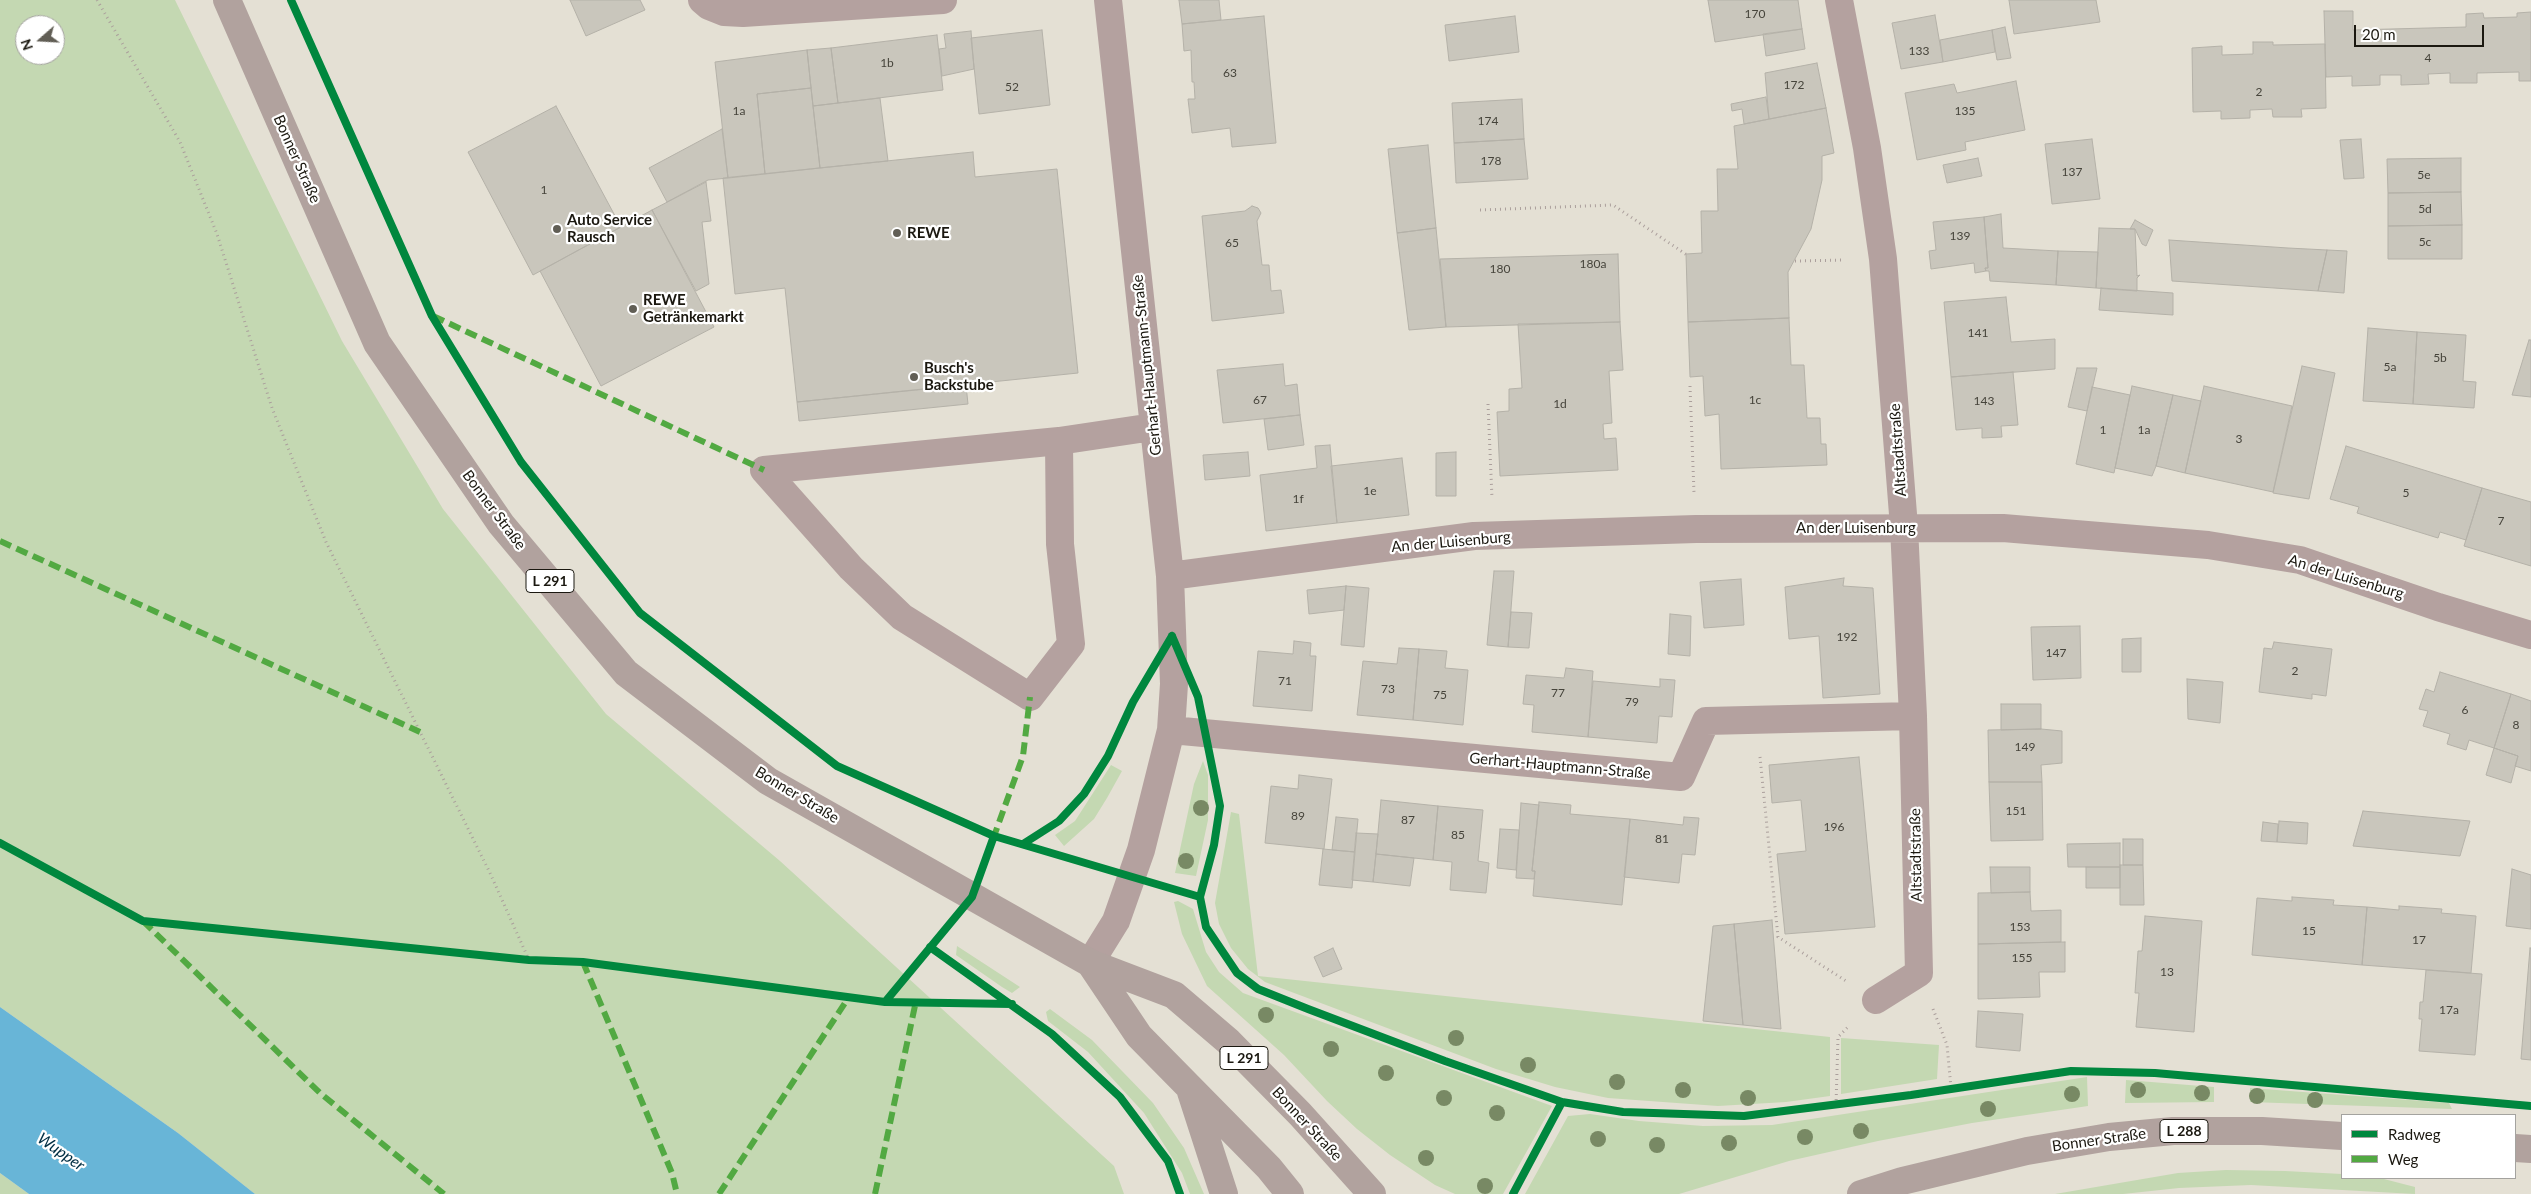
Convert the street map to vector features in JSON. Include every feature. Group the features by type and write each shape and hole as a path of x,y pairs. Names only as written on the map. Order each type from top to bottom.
{"main road":[{"name":"Bonner Straße","path":"228,0 377,343 501,524 626,673 768,781 1090,963 1174,995 1236,1049 1300,1114 1373,1193"},
{"name":"Bonner Straße","path":"1090,963 1139,1036 1269,1168 1290,1194"},
{"path":"1189,1086 1224,1194"},
{"name":"Bonner Straße","path":"1861,1194 1902,1188 2027,1151 2108,1137 2173,1130 2262,1131 2341,1136"},
{"path":"2516,1148 2531,1149"}],"street":[{"path":"702,0 708,6 724,12 742,13 943,0"},
{"name":"Gerhart-Hauptmann-Straße","path":"1090,963 1116,921 1132,876 1171,730 1174,684 1170,576 1108,0"},
{"name":"Altstadtstraße","path":"1839,0 1867,148 1883,259 1904,528 1913,716 1919,973"},
{"path":"1059,441 1060,544 1071,644 1030,697 902,617 850,568 764,470 1059,441 1153,428"},
{"name":"An der Luisenburg","path":"1170,576 1474,536 1696,529 2013,529 2208,545 2300,560 2438,607 2531,634"},
{"name":"Gerhart-Hauptmann-Straße","path":"1171,730 1681,777 1706,721 1913,716"},
{"path":"1876,1000 1919,973"}],"path":[{"path":"97,0 180,142 218,234 272,408 326,542 490,872 529,960"},
{"path":"1480,210 1613,205 1687,255"},
{"path":"1795,261 1883,259"},
{"path":"1690,386 1696,529"},
{"path":"1488,404 1494,536"},
{"path":"1757,720 1778,937 1876,1000"},
{"path":"1919,973 1947,1045 1951,1088"},
{"path":"1836,1104 1838,1037"}],"green space":[{"path":"0,0 175,0 342,341 443,509 606,714 780,861 1114,1166 1124,1194 255,1194 178,1133 0,1007"},
{"path":"1203,761 1208,775 1208,820 1196,876 1175,873 1194,784"},
{"path":"1111,765 1122,771 1107,798 1094,819 1064,846 1055,835 1075,821"},
{"path":"1231,812 1239,814 1258,976 1830,1037 1830,1096 1786,1102 1718,1106 1608,1098 1555,1087 1496,1069 1265,982 1248,969 1231,948 1219,924 1215,903"},
{"path":"1178,901 1193,909 1206,952 1219,972 1243,993 1552,1106 1503,1194 1455,1194 1435,1185 1390,1155 1357,1129 1327,1101 1284,1055 1207,986 1182,934 1174,902"},
{"path":"957,946 1020,987 1012,993 1002,987 956,955"},
{"path":"1050,1009 1092,1040 1153,1103 1184,1148 1204,1194 1190,1194 1182,1173 1144,1113 1088,1052 1048,1021 1046,1012"},
{"path":"1841,1038 1939,1045 1937,1079 1841,1094"},
{"path":"2087,1077 2088,1106 1972,1123 1878,1141 1789,1161 1679,1194 1525,1194 1568,1116 1590,1114 1639,1121 1703,1126 1772,1125"},
{"path":"2126,1080 2214,1087 2214,1102 2125,1103"},
{"path":"2250,1088 2449,1103 2452,1109 2250,1102"},
{"path":"2226,1170 2341,1174 2341,1179 2384,1179 2415,1187 2415,1194 2251,1185 2179,1188 2123,1194 2055,1194 2178,1173"},
{"path":"0,1173 29,1194 0,1194"}],"water":[{"name":"Wupper","path":"0,1007 178,1133 255,1194 29,1194 0,1173"}],"building":[{"path":"570,0 640,0 645,10 586,36"},
{"path":"1179,0 1219,0 1221,20 1182,24"},
{"path":"1708,0 1798,0 1802,29 1715,42"},
{"path":"2009,0 2096,0 2100,22 2014,34"},
{"path":"2324,11 2353,11 2353,30 2466,27 2466,14 2483,13 2484,18 2517,17 2517,13 2531,12 2531,81 2519,81 2519,72 2477,73 2477,83 2450,83 2450,73 2428,74 2429,84 2401,85 2401,75 2380,75 2380,85 2352,86 2352,76 2326,77"},
{"path":"1935,15 1943,62 1901,69 1892,23"},
{"path":"1264,16 1276,143 1232,147 1230,128 1192,133 1188,99 1195,99 1194,82 1192,82 1191,50 1184,51 1182,24"},
{"path":"1515,16 1519,52 1449,61 1445,25"},
{"path":"2005,27 2011,58 1997,60 1992,30"},
{"path":"1802,29 1805,49 1766,56 1763,34"},
{"path":"1042,30 1050,105 979,114 971,38"},
{"path":"1992,30 1995,52 1943,62 1940,40"},
{"path":"971,31 974,69 942,76 939,49 946,48 944,34"},
{"path":"937,35 943,90 838,103 831,48"},
{"path":"2253,42 2273,42 2273,45 2325,44 2326,108 2301,109 2302,117 2273,117 2272,109 2250,110 2250,118 2221,119 2221,111 2193,112 2192,48 2222,46 2222,55 2253,54"},
{"path":"831,48 838,103 813,106 807,50"},
{"path":"807,50 811,88 757,94 765,174 728,178 715,62"},
{"path":"1817,63 1826,108 1769,119 1765,73"},
{"path":"2016,81 2025,130 1965,142 1966,150 1917,160 1905,93 1954,84 1957,93"},
{"path":"811,88 820,168 765,174 757,94"},
{"path":"1766,97 1769,119 1744,124 1742,109 1732,111 1731,104"},
{"path":"880,98 888,161 820,168 813,106"},
{"path":"1522,99 1524,139 1454,143 1452,103"},
{"path":"556,106 621,227 533,275 468,152"},
{"path":"1826,108 1834,153 1822,156 1822,180 1811,229 1788,272 1789,318 1688,322 1686,254 1702,253 1701,211 1718,211 1717,169 1738,169 1734,126"},
{"path":"722,129 728,178 708,180 667,202 649,168"},
{"path":"1524,139 1528,179 1456,183 1454,143"},
{"path":"2092,139 2100,199 2052,204 2045,144"},
{"path":"2361,139 2364,178 2344,179 2340,140"},
{"path":"1428,145 1436,228 1397,233 1388,149"},
{"name":"REWE","path":"973,152 975,177 1057,169 1078,373 797,402 785,288 735,294 723,178"},
{"path":"1978,158 1982,176 1947,183 1943,165"},
{"path":"2461,158 2461,192 2388,193 2387,159"},
{"path":"706,182 711,221 702,222 709,284 696,291 652,210"},
{"path":"2461,192 2462,225 2388,226 2388,193"},
{"path":"1252,206 1258,208 1261,213 1257,221 1262,265 1269,265 1271,291 1281,290 1284,313 1212,321 1202,216 1245,211"},
{"name":"REWE Getränkemarkt","path":"652,210 714,327 601,386 540,271"},
{"path":"2001,214 2003,248 2058,251 2056,285 1990,281 1989,271 1986,271 1985,268 1988,268 1984,217"},
{"path":"1984,217 1988,268 1985,268 1986,271 1975,273 1974,263 1931,269 1929,251 1936,250 1933,222"},
{"path":"2135,220 2153,230 2146,246 2142,244 2135,229 2130,229"},
{"path":"2462,225 2462,259 2388,259 2388,226"},
{"path":"1436,228 1446,327 1409,330 1397,233"},
{"path":"2099,228 2135,229 2137,276 2140,275 2137,278 2137,291 2096,288"},
{"path":"2169,240 2327,250 2318,291 2172,281"},
{"path":"2327,250 2347,251 2344,293 2318,291"},
{"path":"2058,251 2098,252 2096,288 2056,285"},
{"path":"1618,254 1620,322 1446,327 1440,259"},
{"path":"2101,288 2173,293 2173,315 2099,310"},
{"path":"2006,297 2011,342 2055,339 2055,369 1951,377 1944,302"},
{"path":"1789,318 1791,365 1804,365 1807,418 1820,418 1821,444 1826,444 1827,465 1721,469 1719,414 1705,416 1703,376 1690,377 1688,322"},
{"path":"1620,322 1623,370 1609,371 1612,423 1603,424 1604,439 1616,438 1618,470 1500,476 1497,412 1509,411 1509,389 1522,388 1518,324"},
{"path":"2368,328 2417,332 2413,404 2363,401"},
{"path":"2417,332 2466,335 2463,381 2476,382 2474,408 2413,404"},
{"path":"2529,340 2531,340 2531,397 2512,395"},
{"path":"1283,364 1285,386 1297,384 1300,415 1223,423 1217,370"},
{"path":"2302,366 2335,373 2309,499 2273,493"},
{"path":"2077,368 2097,368 2087,411 2068,407"},
{"path":"2013,372 2018,425 2001,426 2002,437 1982,438 1982,428 1956,430 1951,377"},
{"path":"966,385 968,404 799,421 797,402"},
{"path":"2132,386 2173,395 2152,476 2115,468"},
{"path":"2204,386 2292,406 2273,492 2185,473"},
{"path":"2092,387 2130,395 2114,473 2076,464"},
{"path":"2173,395 2201,401 2185,473 2156,466"},
{"path":"1300,415 1304,445 1268,450 1264,419"},
{"path":"1330,445 1337,523 1266,531 1260,475 1317,468 1315,446"},
{"path":"2346,446 2482,488 2466,540 2440,532 2438,538 2357,513 2359,507 2330,499"},
{"path":"1248,452 1250,476 1205,480 1203,455"},
{"path":"1456,452 1456,496 1436,496 1436,453"},
{"path":"1402,458 1409,515 1337,523 1331,466"},
{"path":"2482,488 2531,502 2531,566 2464,546"},
{"path":"1494,571 1514,571 1508,647 1487,645"},
{"path":"1844,578 1843,586 1873,588 1880,694 1823,698 1819,636 1789,639 1785,587"},
{"path":"1741,579 1744,625 1704,628 1700,582"},
{"path":"1346,586 1344,610 1309,614 1307,590"},
{"path":"1346,586 1369,588 1364,647 1341,645"},
{"path":"1511,612 1532,613 1529,648 1508,647"},
{"path":"1670,614 1691,616 1690,656 1668,654"},
{"path":"2080,626 2081,678 2033,680 2031,627"},
{"path":"2141,638 2141,672 2122,672 2122,639"},
{"path":"1294,641 1311,643 1310,656 1316,656 1312,711 1253,706 1258,651 1293,654"},
{"path":"2274,642 2332,649 2326,696 2312,694 2312,699 2259,692 2264,648 2272,649"},
{"path":"1399,648 1419,649 1413,720 1357,715 1363,661 1397,664"},
{"path":"1419,649 1447,651 1445,668 1468,670 1463,725 1413,720"},
{"path":"1566,668 1593,671 1588,737 1532,732 1534,705 1523,704 1526,675 1564,678"},
{"path":"2440,672 2511,694 2494,748 2469,740 2466,750 2447,744 2450,734 2423,726 2428,711 2419,709 2426,689 2434,692"},
{"path":"1660,679 1675,680 1672,717 1659,716 1657,743 1588,737 1593,681 1660,687"},
{"path":"2187,679 2223,682 2220,723 2188,719"},
{"path":"2511,694 2531,701 2531,771 2515,766 2518,756 2494,748"},
{"path":"2001,704 2041,704 2041,729 2001,730"},
{"path":"2041,729 2062,731 2062,763 2041,765 2042,782 1989,782 1988,730"},
{"path":"2494,748 2518,756 2511,783 2486,775"},
{"path":"1859,757 1875,927 1785,934 1777,854 1806,851 1801,800 1772,803 1769,765"},
{"path":"1299,775 1332,779 1324,849 1265,843 1271,786 1298,789"},
{"path":"1989,782 2042,782 2043,840 1991,841"},
{"path":"1381,800 1438,806 1433,860 1376,854"},
{"path":"1539,802 1571,805 1570,814 1630,819 1622,905 1533,896 1535,871 1532,871"},
{"path":"1521,803 1539,805 1532,871 1535,871 1534,879 1516,878"},
{"path":"1438,806 1483,810 1478,861 1489,863 1486,893 1450,890 1452,862 1433,860"},
{"path":"2363,811 2470,821 2460,856 2353,846"},
{"path":"1336,817 1358,819 1355,852 1332,850"},
{"path":"1684,817 1699,818 1695,855 1682,854 1679,883 1624,877 1630,819 1683,825"},
{"path":"2279,821 2308,823 2307,844 2277,842"},
{"path":"2263,822 2278,824 2277,842 2261,841"},
{"path":"1500,829 1519,830 1516,870 1497,868"},
{"path":"1356,833 1378,834 1373,882 1352,880"},
{"path":"2123,839 2143,839 2143,865 2123,865"},
{"path":"2120,843 2120,867 2068,867 2067,844"},
{"path":"1323,849 1355,852 1352,888 1319,885"},
{"path":"1376,854 1414,858 1410,886 1373,882"},
{"path":"2120,865 2143,865 2144,905 2120,905"},
{"path":"1990,867 2030,867 2030,892 1991,893"},
{"path":"2086,867 2120,867 2120,888 2086,888"},
{"path":"2512,869 2531,875 2531,929 2506,926"},
{"path":"2030,892 2031,911 2061,910 2061,942 1978,944 1978,893"},
{"path":"2292,897 2334,900 2333,905 2367,907 2362,965 2252,955 2257,898 2292,901"},
{"path":"2399,906 2442,909 2441,913 2476,916 2471,973 2362,965 2367,907 2399,910"},
{"path":"2145,916 2202,921 2194,1032 2136,1027 2139,993 2135,993 2138,951 2142,951"},
{"path":"1772,920 1781,1029 1743,1025 1734,924"},
{"path":"1734,924 1743,1025 1703,1021 1713,926"},
{"path":"2065,942 2065,972 2039,972 2040,997 1978,999 1978,944"},
{"path":"1333,948 1342,969 1323,977 1314,957"},
{"path":"2531,948 2531,1060 2521,1059"},
{"path":"2426,970 2482,974 2475,1055 2419,1051 2422,1019 2419,1019 2420,1002 2423,1002"},
{"path":"1978,1011 2023,1014 2020,1051 1976,1047"}],"marked path":[{"path":"433,316 764,470"},
{"path":"0,541 420,732"},
{"path":"993,839 1023,756 1030,697"},
{"path":"143,921 320,1093 444,1194"},
{"path":"583,962 672,1173 677,1194"},
{"path":"719,1194 849,997"},
{"path":"875,1194 916,1001"}],"cycle path":[{"path":"291,0 432,316 521,462 640,613 837,766 994,836 1200,897"},
{"path":"1172,636 1198,697 1220,806 1214,845 1200,897 1206,927 1237,973 1258,989 1308,1009 1445,1061 1562,1102 1623,1112 1744,1116 1911,1095 2071,1071 2155,1073 2531,1106"},
{"path":"1023,844 1059,821 1084,794 1108,756 1133,702 1172,636"},
{"path":"0,843 143,921 529,960 583,962 885,1002 972,897 994,836"},
{"path":"930,947 1052,1034 1120,1097 1168,1161 1180,1194"},
{"path":"885,1002 1012,1004"},
{"path":"1513,1194 1562,1102"}],"place":[{"name":"Auto Service Rausch","path":"557,229"},
{"name":"REWE","path":"897,233"},
{"name":"REWE Getränkemarkt","path":"633,309"},
{"name":"Busch's Backstube","path":"914,377"}]}
